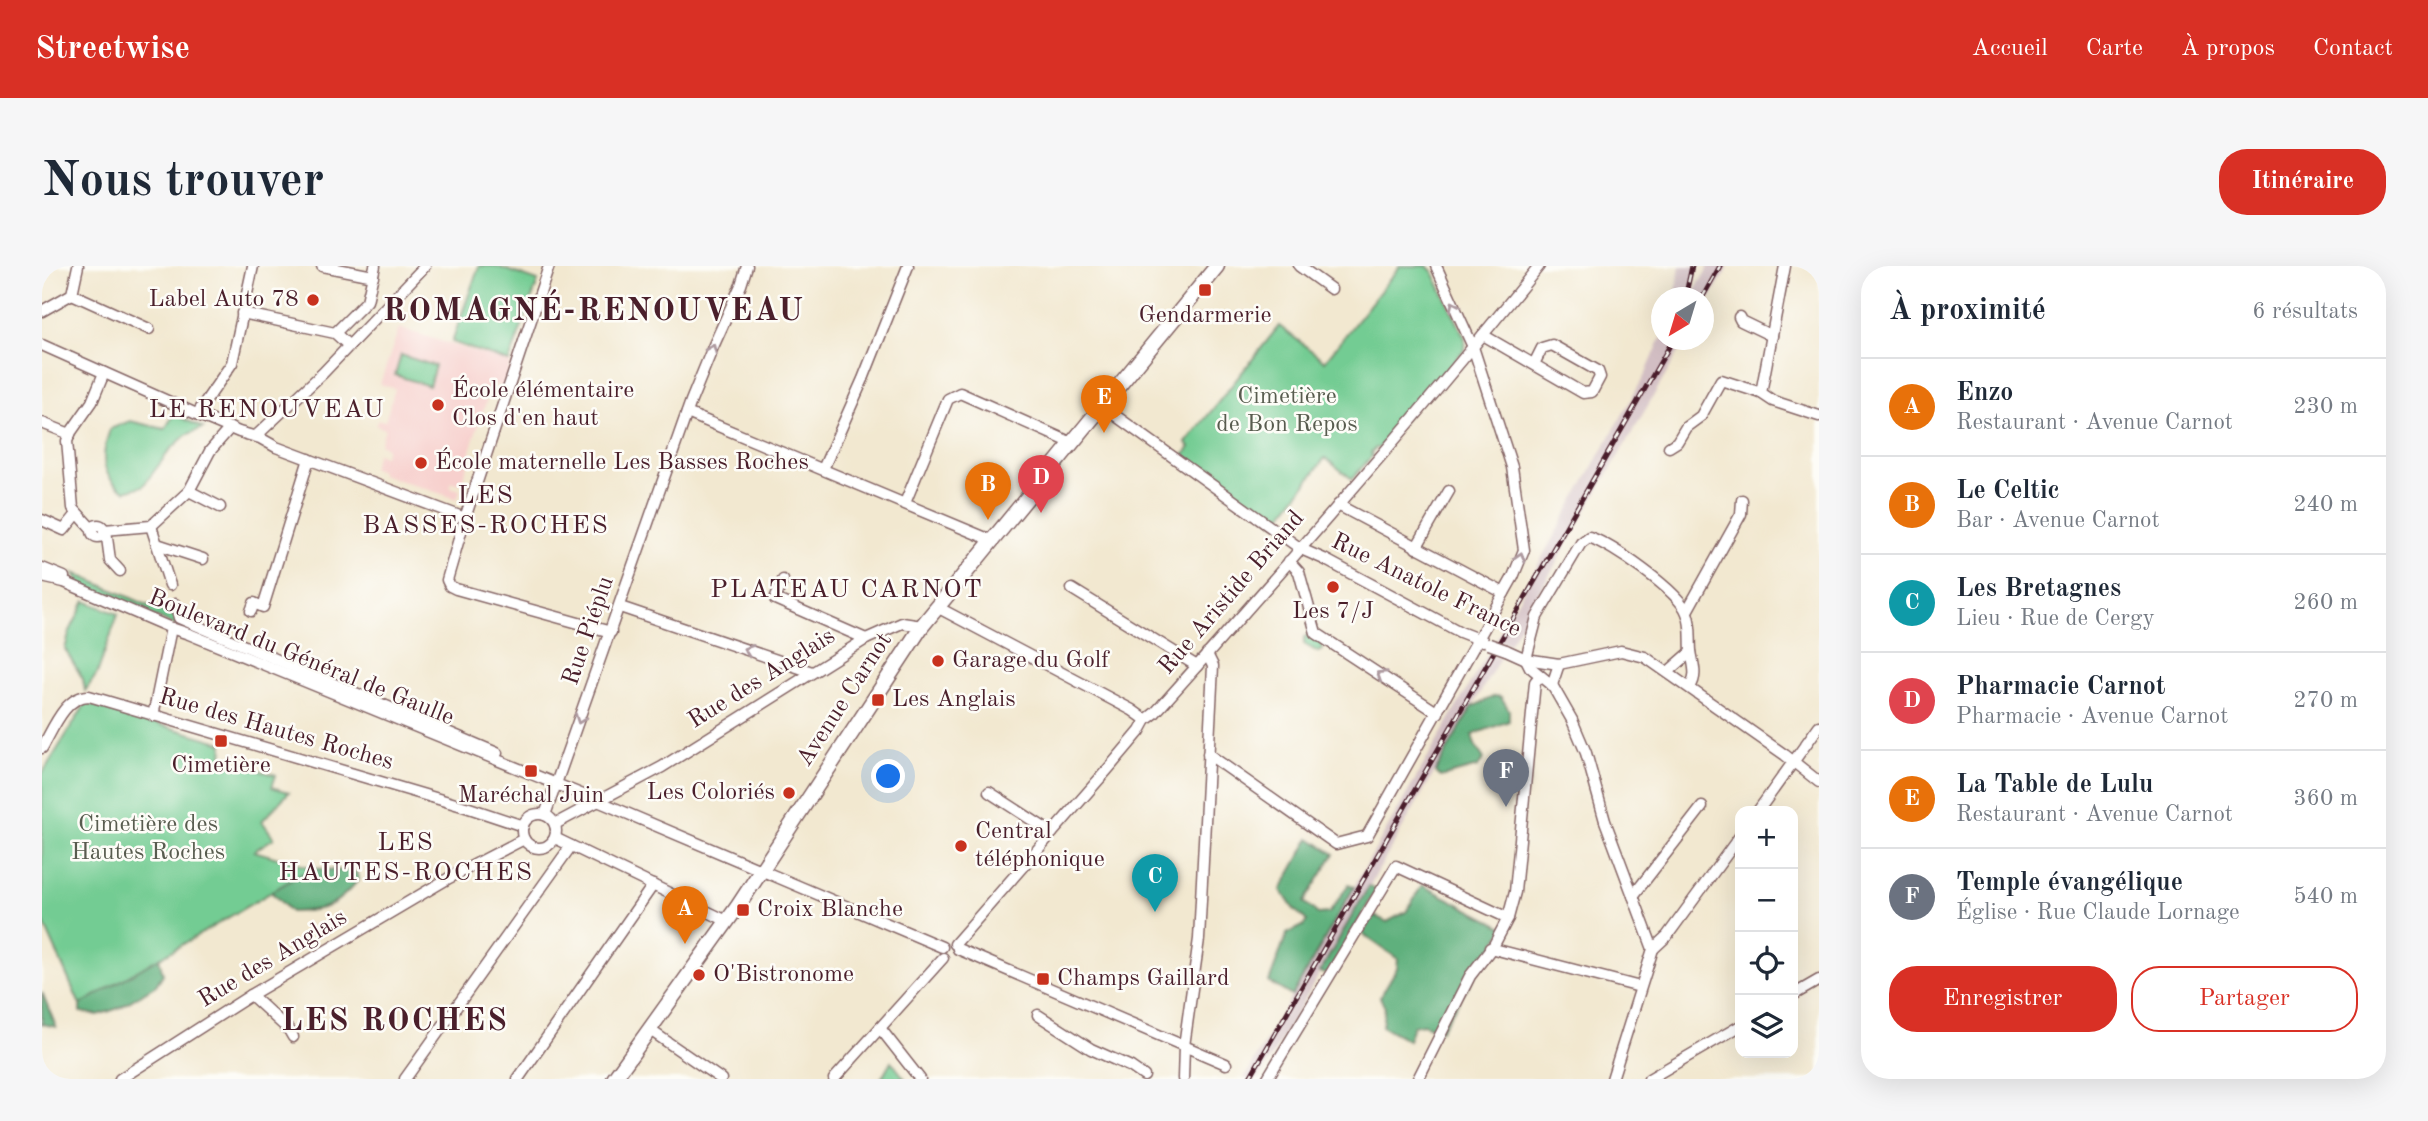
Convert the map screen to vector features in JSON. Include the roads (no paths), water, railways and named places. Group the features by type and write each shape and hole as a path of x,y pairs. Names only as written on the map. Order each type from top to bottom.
{"main road":[{"name":"Avenue Carnot","path":"614,1079 727,921 922,626 1217,266"}],"street":[{"path":"42,311 72,293 78,266"},
{"path":"197,414 232,363 253,266"},
{"path":"256,436 323,373 425,266"},
{"path":"549,266 447,574 450,586 611,632"},
{"name":"Rue Piéplu","path":"545,815 687,413 747,266"},
{"path":"823,469 863,379 908,266"},
{"path":"1299,266 1331,289"},
{"path":"1208,754 1336,844 1367,836 1504,593 1524,550 1512,467 1473,347 1436,266"},
{"name":"Rue Aristide Briand","path":"957,947 1146,720 1301,549 1473,347 1538,266"},
{"path":"1761,393 1785,266"},
{"path":"329,267 374,271 367,301 335,333"},
{"path":"72,293 79,299 149,329"},
{"path":"242,313 335,333 348,345"},
{"path":"1739,317 1741,321 1772,336"},
{"path":"1483,335 1583,393 1592,392 1600,377 1598,371 1552,345 1542,348 1534,364"},
{"path":"42,345 276,447 465,518"},
{"path":"104,373 92,402 67,441 74,508 77,514 101,530 151,526 189,491 210,451 230,428"},
{"path":"1669,447 1686,427 1701,416 1721,380 1819,416"},
{"path":"905,503 948,399 956,393 1072,443"},
{"name":"Rue Anatole France","path":"1102,406 1301,549 1477,639 1526,659 1559,664 1621,651 1645,657 1819,782"},
{"path":"687,413 991,540"},
{"path":"42,423 69,434"},
{"path":"251,611 254,603 263,607 309,458"},
{"path":"189,491 219,507"},
{"path":"1416,548 1450,491"},
{"path":"1690,687 1694,681 1695,668 1687,611 1741,514 1742,500"},
{"path":"1338,505 1504,593"},
{"path":"42,520 64,530 77,514"},
{"path":"151,526 170,585"},
{"path":"101,530 110,560 120,571"},
{"path":"1653,949 1605,821 1587,753 1552,685 1530,667 1526,659 1537,617 1581,543 1589,537 1624,555 1648,573 1687,611"},
{"path":"157,544 203,559"},
{"path":"1289,561 1298,572 1316,632 1438,713"},
{"name":"Boulevard du Général de Gaulle","path":"42,568 58,573 90,594"},
{"name":"Boulevard du Général de Gaulle","path":"42,577 56,580 598,801 943,952"},
{"path":"783,580 775,599 866,639"},
{"path":"1072,589 1197,666"},
{"name":"Boulevard du Général de Gaulle","path":"175,604 179,618 498,754 496,761"},
{"path":"620,607 812,672"},
{"path":"937,607 1132,710 1146,720"},
{"name":"Rue des Anglais","path":"555,824 662,767 866,639 902,623 922,626"},
{"path":"153,716 171,628"},
{"path":"1668,671 1692,652"},
{"path":"1183,1079 1184,1046 1199,939 1213,666 1207,654"},
{"path":"1552,685 1559,664"},
{"path":"1418,1079 1470,976 1508,918 1515,892 1535,682 1539,676"},
{"name":"Rue des Hautes Roches","path":"42,748 69,704 79,696 89,696 523,826"},
{"path":"1762,806 1819,726"},
{"path":"989,792 1052,833"},
{"path":"1633,896 1702,807"},
{"path":"545,815 555,824 555,838 548,846 537,848 524,839 523,826 531,816 545,815"},
{"path":"555,838 727,921"},
{"name":"Rue des Anglais","path":"120,1079 251,995 449,878 524,839"},
{"path":"1612,1079 1653,949 1667,936 1735,843"},
{"path":"405,1079 571,846"},
{"path":"1267,1079 1396,866 1508,918"},
{"path":"518,1079 653,885"},
{"path":"834,1079 880,1028 943,952 947,943 1226,1064"},
{"path":"943,952 948,960 954,959 958,955 957,947"},
{"path":"1490,948 1640,987"},
{"path":"1798,992 1819,980"},
{"path":"251,995 289,1030 293,1037"},
{"path":"1038,1015 1091,1048 1144,1076"},
{"path":"880,1028 920,1079"},
{"path":"1649,1079 1735,1029"},
{"path":"650,1030 721,1079"}],"railway":[{"path":"1687,287 1692,266"},
{"path":"1708,287 1720,266"},
{"path":"1249,1079 1667,350"}],"place":[{"name":"Gendarmerie","path":"1205,290"},
{"name":"Label Auto 78","path":"313,300"},
{"name":"École élémentaire Clos d'en haut","path":"438,405"},
{"name":"La Table de Lulu","path":"1104,433"},
{"name":"École maternelle Les Basses Roches","path":"421,463"},
{"name":"Pharmacie Carnot","path":"1041,513"},
{"name":"Le Celtic","path":"988,520"},
{"name":"Les 7/J","path":"1333,587"},
{"name":"Garage du Golf","path":"938,661"},
{"name":"Les Anglais","path":"878,700"},
{"name":"Cimetière","path":"221,741"},
{"name":"Maréchal Juin","path":"531,771"},
{"name":"Les Coloriés","path":"789,793"},
{"name":"Temple évangélique","path":"1506,807"},
{"name":"Central téléphonique","path":"961,846"},
{"name":"Croix Blanche","path":"743,910"},
{"name":"Les Bretagnes","path":"1155,912"},
{"name":"Enzo","path":"685,944"},
{"name":"O'Bistronome","path":"699,975"},
{"name":"Champs Gaillard","path":"1043,979"}],"district":[{"name":"ROMAGNÉ-RENOUVEAU","path":"594,312"},
{"name":"LE RENOUVEAU","path":"267,410"},
{"name":"LES BASSES-ROCHES","path":"486,511"},
{"name":"PLATEAU CARNOT","path":"847,590"},
{"name":"LES HAUTES-ROCHES","path":"406,858"},
{"name":"LES ROCHES","path":"395,1022"}],"park label":[{"name":"Cimetière de Bon Repos","path":"1287,411"},
{"name":"Cimetière des Hautes Roches","path":"148,839"}]}
